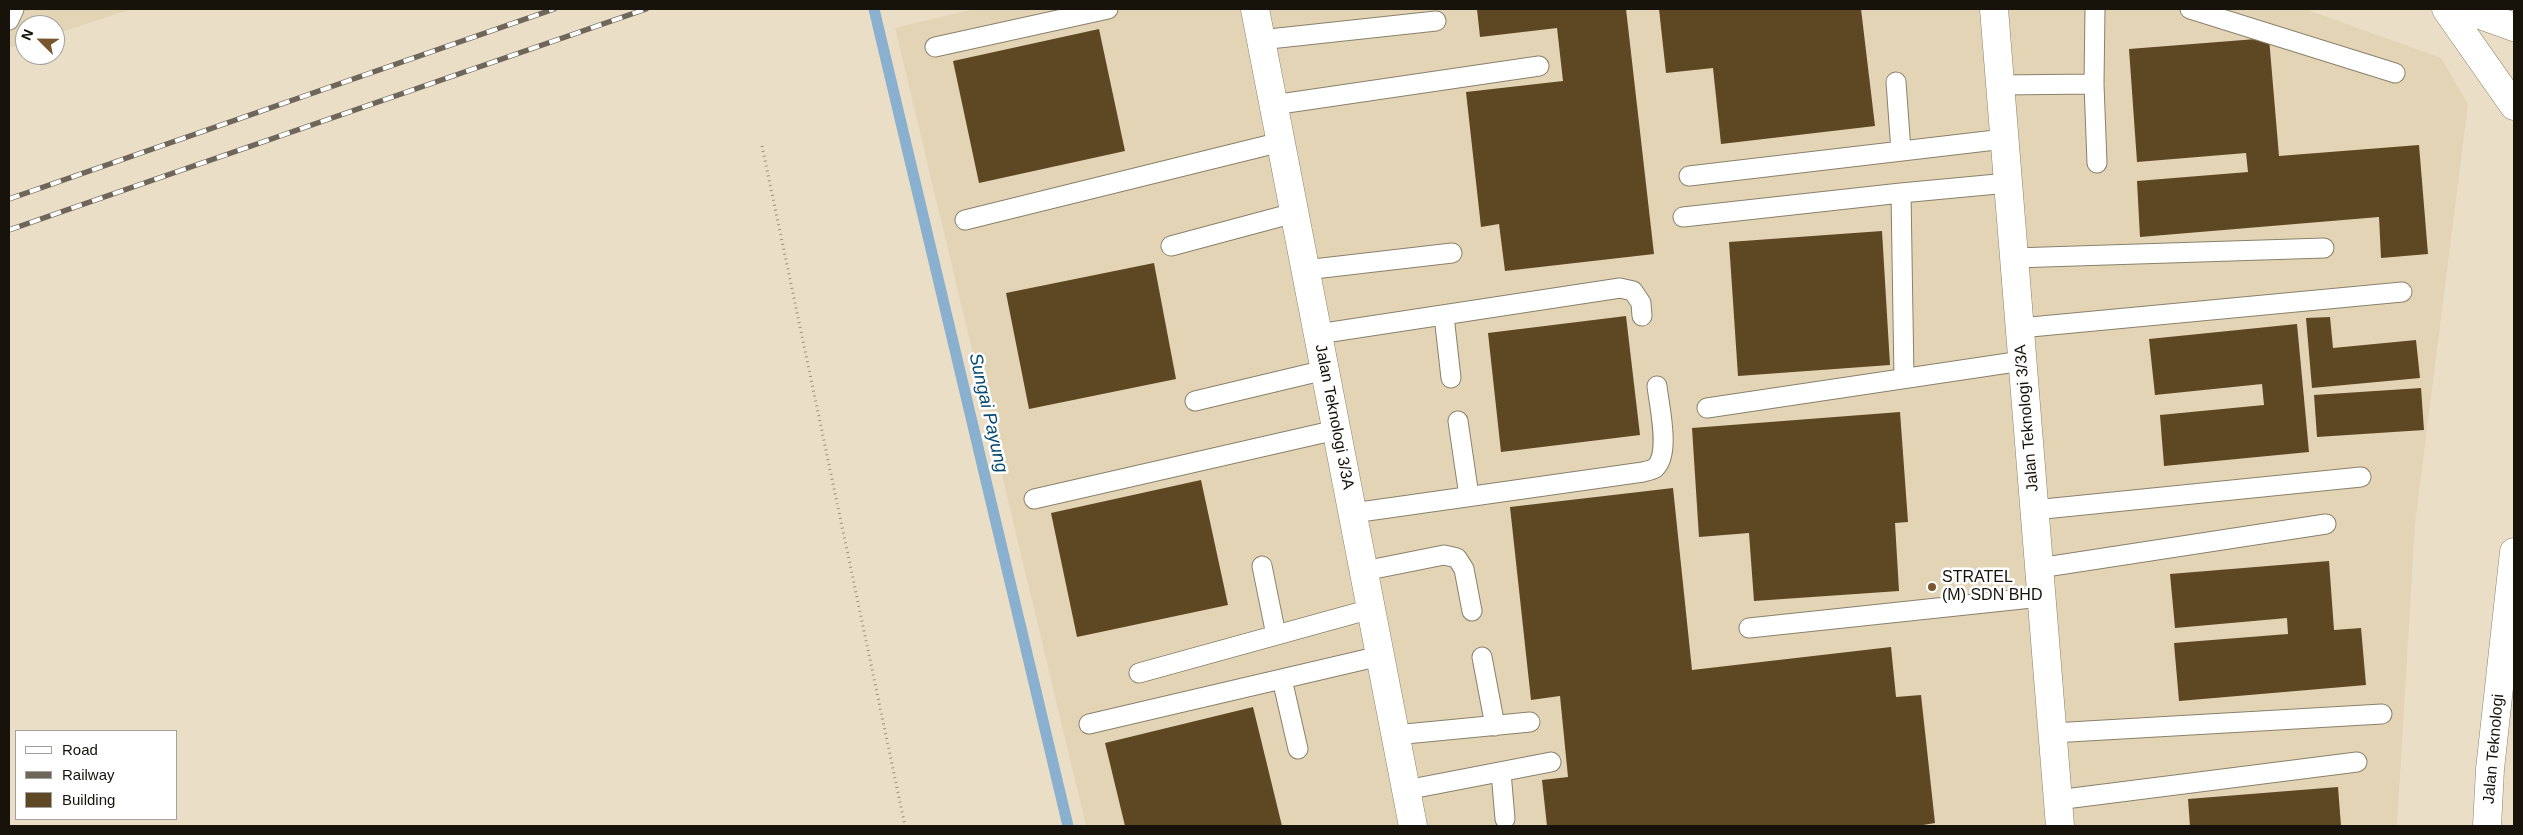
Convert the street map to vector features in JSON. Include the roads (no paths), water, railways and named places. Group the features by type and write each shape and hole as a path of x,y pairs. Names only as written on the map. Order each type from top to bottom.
{"street":[{"name":"Jalan Teknologi 3/3A","path":"1255,9 1413,826"},
{"name":"Jalan Teknologi 3/3A","path":"1994,9 2059,813"},
{"path":"2446,9 2514,106"},
{"path":"2464,9 2514,27"},
{"name":"Jalan Teknologi","path":"2487,826 2490,768 2514,552"}],"lane":[{"path":"9,20 14,9"},
{"path":"935,47 1108,9"},
{"path":"2095,9 2094,84 2097,163"},
{"path":"2190,9 2395,73"},
{"path":"1260,40 1436,21"},
{"path":"1273,105 1539,66"},
{"path":"1896,82 1900,151"},
{"path":"2000,85 2094,84"},
{"path":"1690,176 2004,139"},
{"path":"965,220 1281,142"},
{"path":"1683,217 2008,183"},
{"path":"1901,193 1904,378"},
{"path":"1171,246 1294,213"},
{"path":"2014,258 2324,248"},
{"path":"1305,270 1452,253"},
{"path":"1318,334 1620,288 1633,291 1640,303 1642,316"},
{"path":"2020,328 2402,292"},
{"path":"1444,316 1451,378"},
{"path":"1707,408 2022,361"},
{"path":"1195,401 1325,370"},
{"path":"1352,514 1644,472 1654,468 1662,458 1664,446 1657,386"},
{"path":"1458,421 1469,496"},
{"path":"1034,499 1336,430"},
{"path":"2034,510 2360,477"},
{"path":"2039,568 2326,524"},
{"path":"1364,571 1444,555 1457,558 1464,570 1472,611"},
{"path":"1262,566 1276,635"},
{"path":"1749,628 2041,597"},
{"path":"1138,673 1371,609"},
{"path":"1088,724 1380,656"},
{"path":"1482,657 1495,726"},
{"path":"1282,679 1298,749"},
{"path":"2052,733 2382,714"},
{"path":"1395,736 1530,722"},
{"path":"1406,790 1551,762"},
{"path":"2059,813 2357,762"},
{"path":"1501,772 1505,819"}],"waterway":[{"name":"Sungai Payung","path":"874,9 1068,826"}],"railway":[{"path":"9,199 554,9"},
{"path":"9,230 646,9"}],"place":[{"name":"STRATEL (M) SDN BHD","path":"1932,587"}]}
